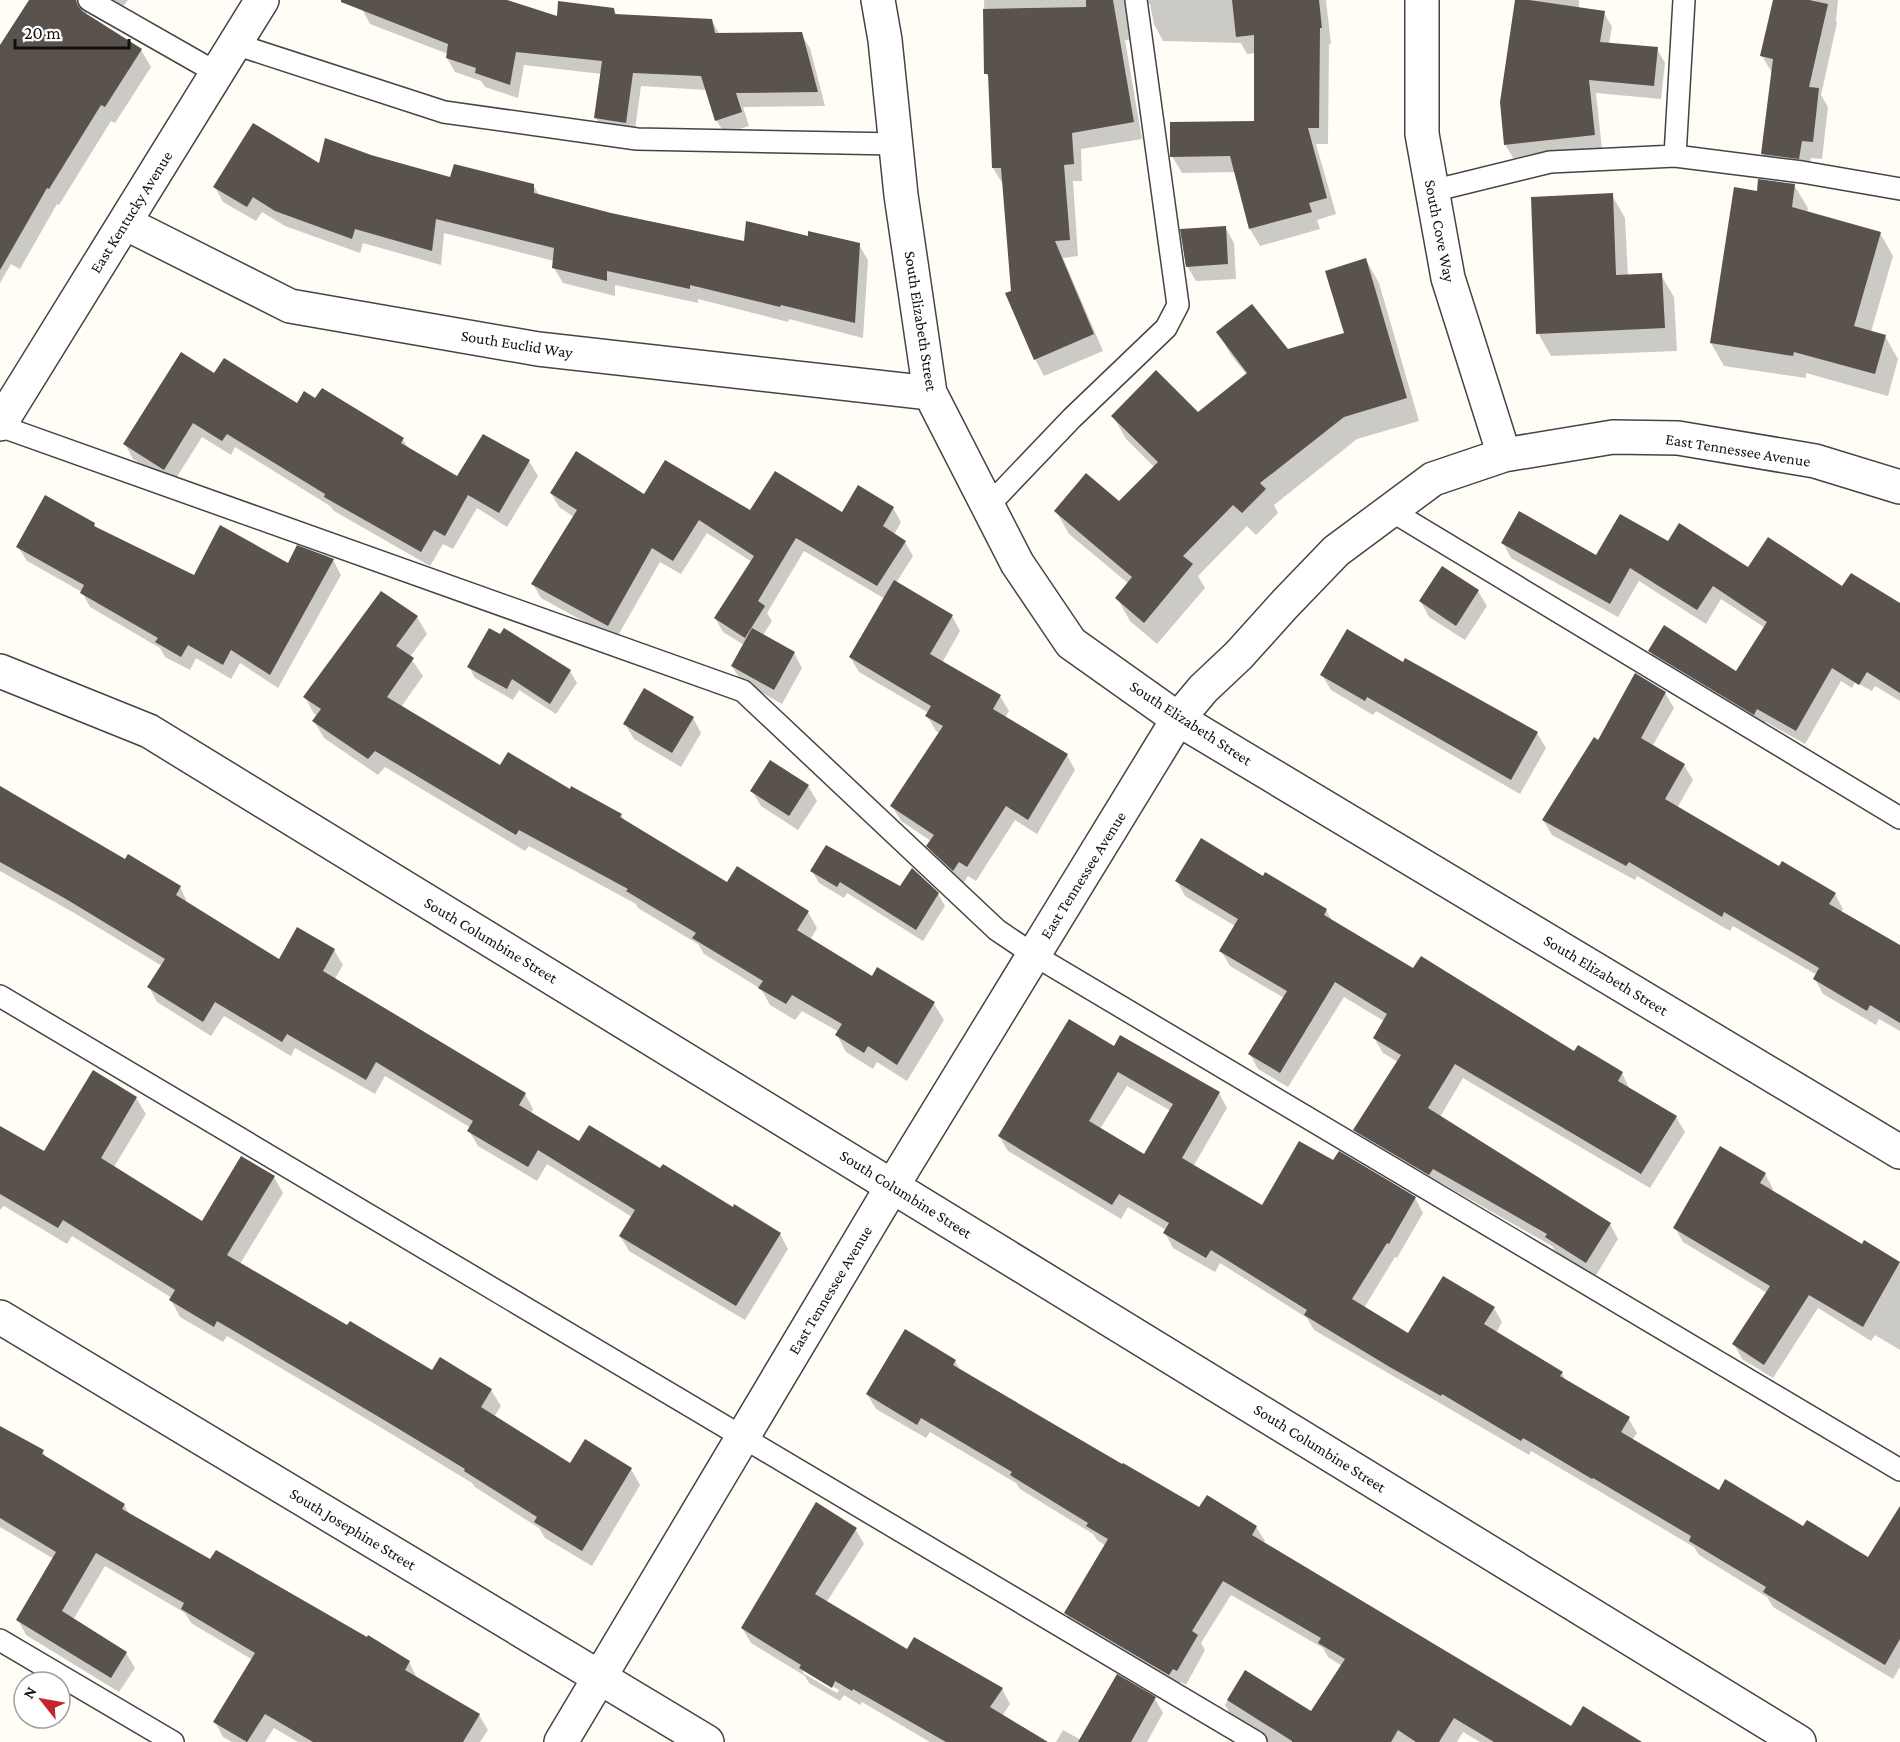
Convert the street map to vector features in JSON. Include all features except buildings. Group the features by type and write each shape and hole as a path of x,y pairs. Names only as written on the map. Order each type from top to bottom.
{"street":[{"name":"East Kentucky Avenue","path":"0,425 262,0"},
{"name":"South Elizabeth Street","path":"878,0 885,40 901,195 930,393 1017,563 1071,643 1178,719 1900,1152"},
{"name":"South Cove Way","path":"1422,0 1422,134 1432,191 1448,278 1504,455"},
{"name":"South Euclid Way","path":"125,223 290,306 538,349 930,393"},
{"name":"East Tennessee Avenue","path":"561,1742 893,1185 1178,719 1203,689 1239,655 1336,551 1433,479 1504,455 1559,444 1612,437 1678,438 1815,461 1900,487"},
{"name":"South Columbine Street","path":"0,671 149,731 1799,1742"},
{"name":"South Josephine Street","path":"0,1317 707,1742"}],"lane":[{"path":"89,0 217,73"},
{"path":"988,506 1072,418 1166,328 1178,305 1136,0"},
{"path":"1675,156 1684,0"},
{"path":"235,44 444,111 637,139 896,144"},
{"path":"1432,191 1550,162 1675,156 1802,172 1900,189"},
{"path":"0,425 742,690 997,930 1034,955 1900,1470"},
{"path":"1390,510 1900,818"},
{"path":"0,996 1257,1742"},
{"path":"0,1640 173,1742"}]}
